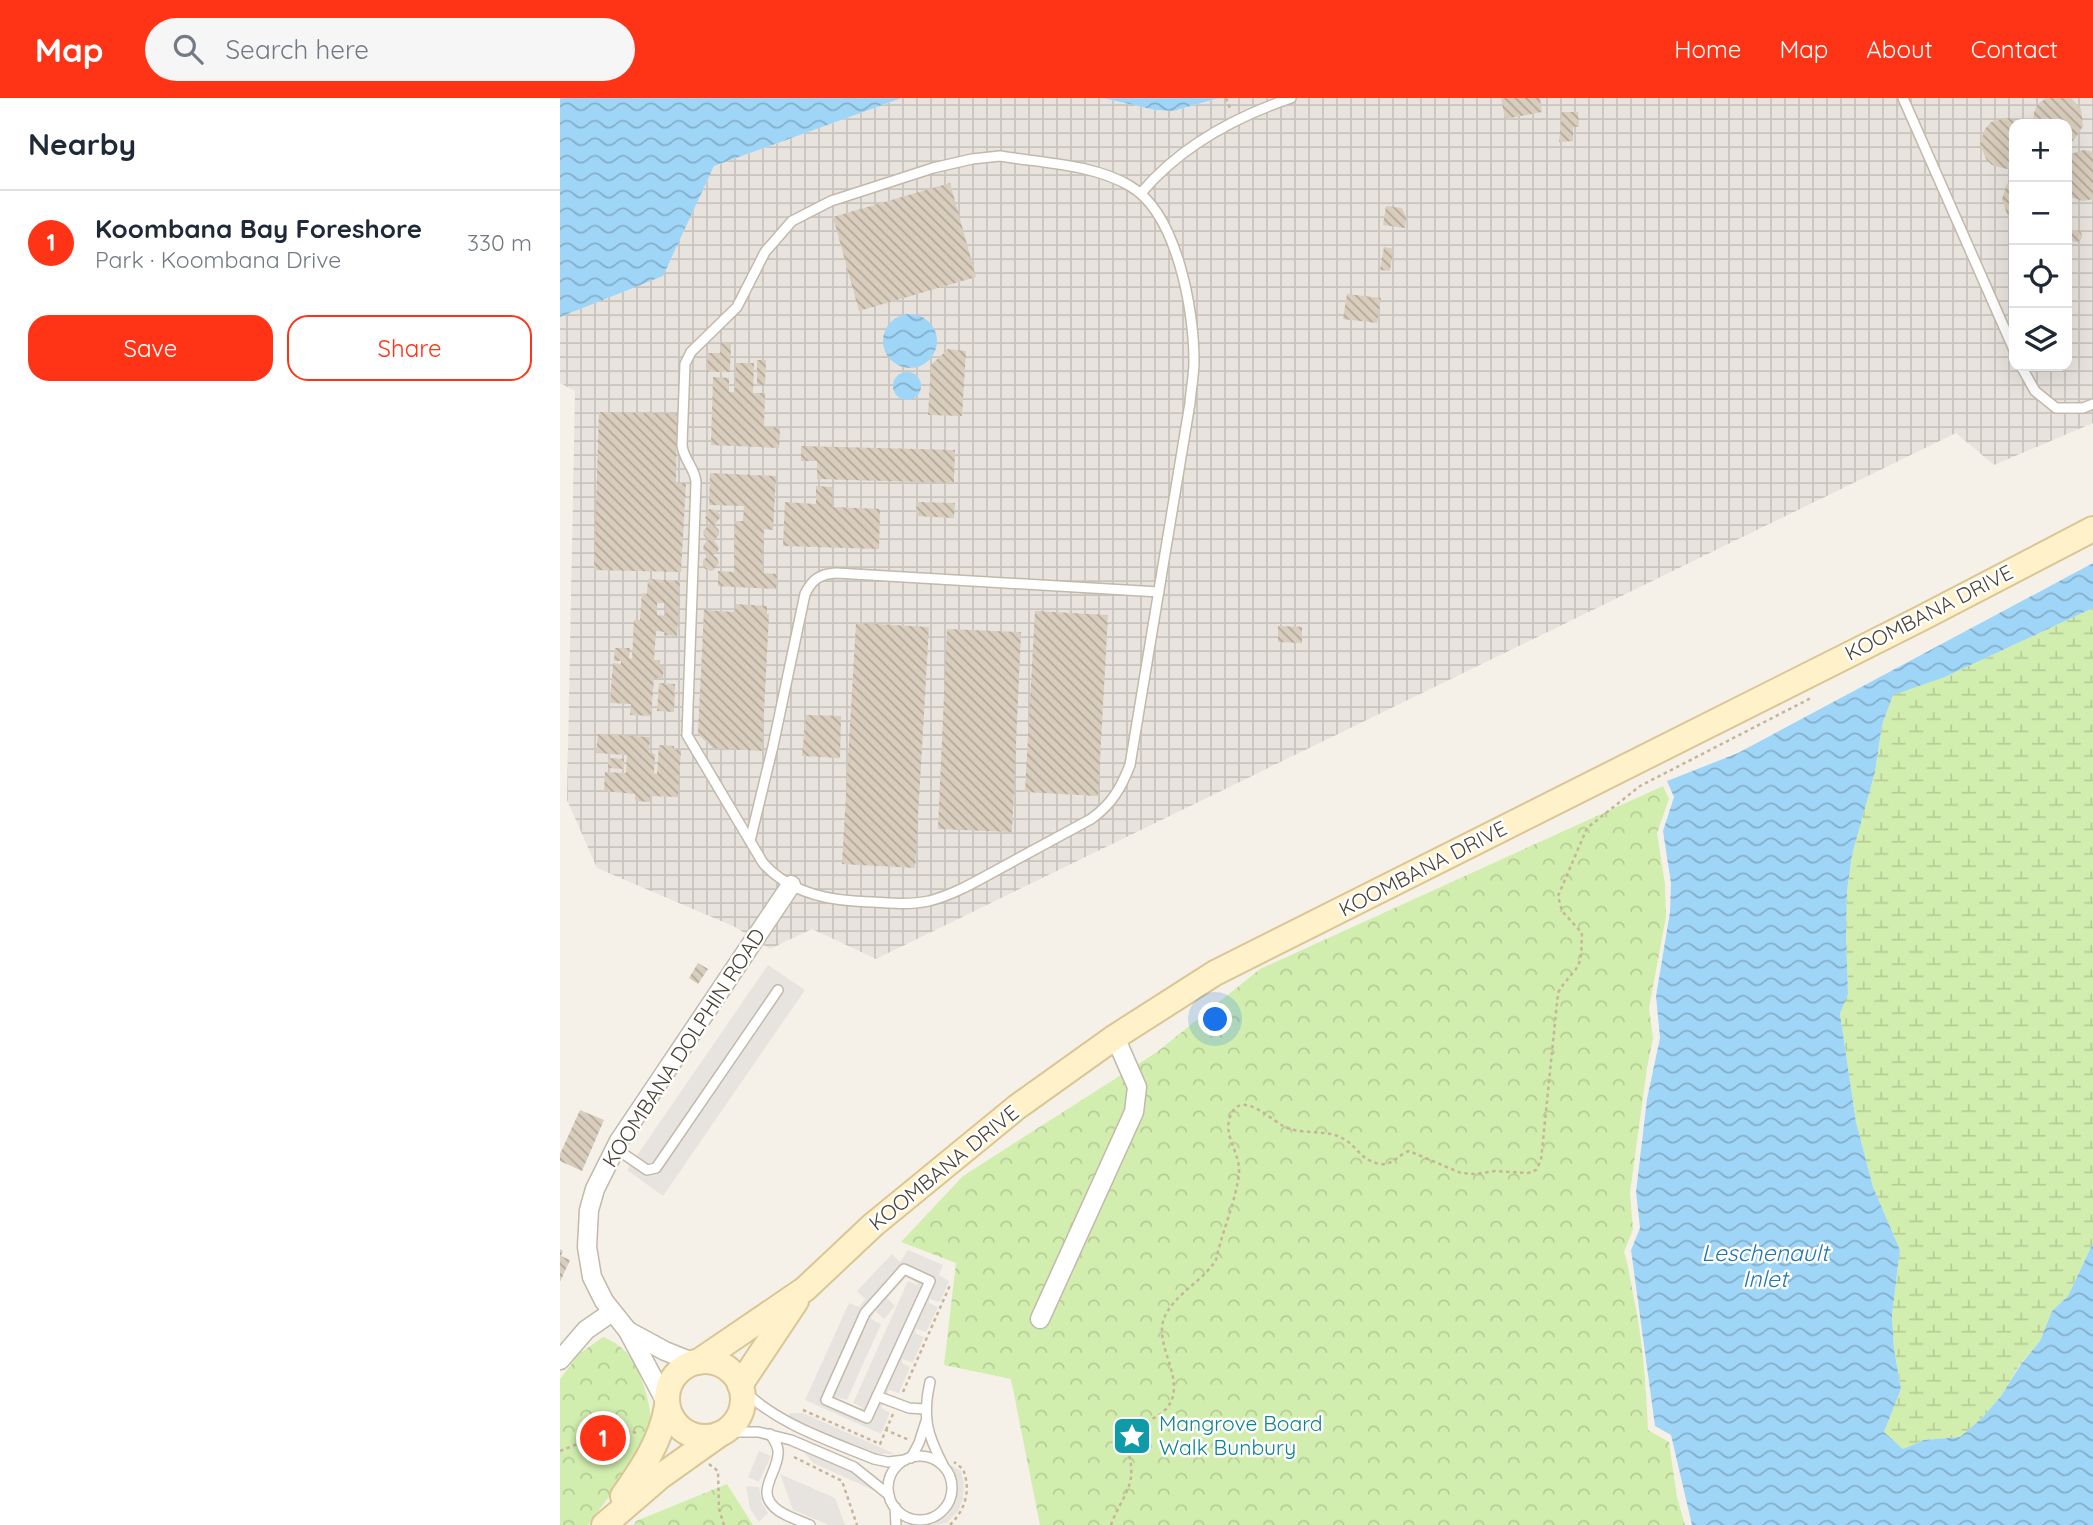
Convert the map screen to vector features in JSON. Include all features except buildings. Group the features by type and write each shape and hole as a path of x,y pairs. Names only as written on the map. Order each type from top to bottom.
{"main road":[{"name":"KOOMBANA DRIVE","path":"697,1362 805,1289 873,1226 1017,1107 1115,1037 1215,973 1920,619 2093,529"},
{"name":"KOOMBANA DRIVE","path":"740,1387 805,1289"},
{"path":"697,1362 719,1364 727,1369 740,1387 741,1408 732,1426 661,1476 603,1525 645,1464 664,1426 670,1383 676,1374 697,1362"},
{"path":"667,1405 671,1417 687,1433 709,1437 722,1433"}],"street":[{"name":"KOOMBANA DOLPHIN ROAD","path":"667,1405 628,1331 612,1312 592,1277 588,1262 587,1231 595,1189 615,1148 791,885"},
{"path":"1040,1319 1134,1112 1136,1087 1115,1037"},
{"path":"560,1360 586,1330 612,1312"},
{"name":"KOOMBANA DOLPHIN ROAD","path":"628,1331 665,1351 697,1362"}],"lane":[{"path":"1141,193 1166,166 1190,148 1254,111 1292,98"},
{"path":"1903,98 2009,339"},
{"path":"1000,156 1103,174 1141,193 1165,224 1174,247 1192,326 1194,363 1190,403 1130,765 1119,790 1105,809 957,892 930,901 910,903 834,900 791,885 769,870 691,744 686,725 696,482 695,475 682,453 682,445 685,364 691,352 737,307 765,252 792,221 831,201 933,168 1000,156"},
{"path":"2024,371 2035,391 2056,408 2082,408 2093,404"},
{"path":"750,841 805,594 814,579 836,573 1159,592"},
{"path":"615,1148 647,1170 656,1168 778,990"},
{"path":"904,1269 930,1280 877,1395 867,1419 826,1400 865,1313 904,1269"},
{"path":"918,1525 944,1509 951,1494 948,1463 926,1421 924,1409 930,1382"},
{"path":"740,1387 758,1406 796,1427 874,1460 888,1462 929,1457 948,1463"},
{"path":"877,1395 909,1408 924,1409"},
{"path":"889,1495 892,1474 908,1459 919,1443 926,1421"},
{"path":"722,1433 770,1434 854,1467 889,1495 895,1507 896,1525"},
{"path":"770,1434 777,1443 779,1453 767,1484 768,1498 779,1511 810,1525"},
{"path":"895,1507 910,1518 930,1518"}],"path":[{"path":"1226,98 1230,107"},
{"path":"1111,1525 1131,1479 1131,1460 1126,1439 1128,1431 1166,1410 1172,1399 1174,1386 1161,1332 1164,1318 1179,1298 1208,1273 1216,1260 1239,1171 1228,1132 1229,1118 1234,1110 1242,1106 1252,1106 1285,1129 1341,1136 1359,1155 1383,1165 1409,1150 1461,1173 1528,1173 1536,1170 1541,1160 1558,993 1563,982 1577,968 1581,955 1582,933 1562,911 1558,896 1587,828 1640,786 1821,692"},
{"path":"902,1395 951,1283"},
{"path":"803,1410 880,1444 894,1413"},
{"path":"560,1451 612,1430 631,1430 642,1434"},
{"path":"886,1430 913,1442"},
{"path":"793,1457 842,1481 858,1525"},
{"path":"701,1463 709,1464 718,1471 719,1509 724,1525"},
{"path":"948,1463 963,1469 967,1492 960,1514 950,1525"}],"shaded area":[{"path":"902,98 1103,98 1155,110 1173,111 1219,98 2093,98 2093,423 1994,465 1956,433 876,959 812,929 770,949 735,927 597,868 567,800 575,391 560,383 560,317 663,275 714,166"},
{"path":"768,965 805,990 663,1196 627,1170"},
{"path":"908,1250 943,1265 939,1275 949,1281 940,1302 929,1299 929,1303 938,1307 926,1332 916,1329 915,1333 924,1337 913,1363 902,1359 902,1363 910,1367 899,1393 889,1390 881,1408 890,1413 881,1434 805,1400 849,1303 859,1307 865,1299 857,1291 892,1254 900,1262","holes":["906,1277 918,1284 908,1281 853,1403 862,1407 861,1409 838,1399 837,1397 847,1400 881,1324 871,1319 875,1311 884,1319 895,1306 887,1298"]},
{"path":"790,1413 803,1413 895,1454 874,1454 793,1418 789,1416"},
{"path":"803,1450 853,1472 873,1490 813,1463"},
{"path":"759,1451 771,1456 759,1482 748,1477"},
{"path":"950,1465 961,1471 964,1483 963,1499 958,1511 947,1523 932,1525 948,1515 956,1502 958,1484"},
{"path":"780,1474 835,1498 845,1525 829,1525 793,1510"},
{"path":"746,1486 759,1487 762,1503 768,1513 759,1522 750,1509"}],"green space":[{"path":"2093,608 2093,1243 2068,1296 2052,1311 2040,1341 2020,1364 2001,1396 1982,1418 1960,1437 1924,1440 1903,1449 1884,1432 1901,1389 1894,1349 1892,1315 1900,1250 1873,1187 1856,1122 1840,1014 1848,994 1847,891 1852,855 1875,772 1882,725 1893,694 1945,677"},
{"path":"1663,786 1669,799 1657,833 1665,884 1666,917 1649,1008 1653,1038 1630,1193 1633,1229 1624,1252 1642,1345 1648,1430 1669,1442 1677,1497 1685,1525 1040,1525 1011,1379 944,1365 956,1263 901,1242 963,1176 1157,1052 1260,969"},
{"path":"603,1337 622,1348 635,1365 648,1401 650,1425 633,1463 588,1525 560,1525 560,1379 579,1354"},
{"path":"727,1484 753,1525 634,1525 636,1521"}],"water":[{"path":"560,98 902,98 714,166 663,276 560,317"},
{"path":"1103,98 1219,98 1173,111 1155,110"},
{"path":"915,314 925,318 933,326 937,341 933,356 925,364 905,368 895,364 887,356 883,336 887,326 895,318"},
{"path":"907,372 917,376 921,386 917,396 907,400 897,396 893,386 897,376"},
{"name":"Leschenault Inlet","path":"2093,563 2093,608 1945,677 1893,695 1882,725 1875,772 1852,855 1847,891 1848,994 1840,1014 1856,1122 1873,1187 1900,1250 1892,1315 1894,1349 1901,1389 1884,1432 1903,1449 1924,1440 1960,1437 1982,1418 2040,1341 2052,1311 2068,1296 2093,1243 2093,1525 1692,1525 1671,1435 1655,1426 1631,1250 1640,1228 1636,1192 1647,1099 1660,1038 1656,996 1670,912 1671,883 1663,831 1674,797 1667,781 1738,753"}],"place":[{"name":"Mangrove Board Walk Bunbury","path":"1132,1436"},
{"name":"Koombana Bay Foreshore","path":"603,1438"}]}
